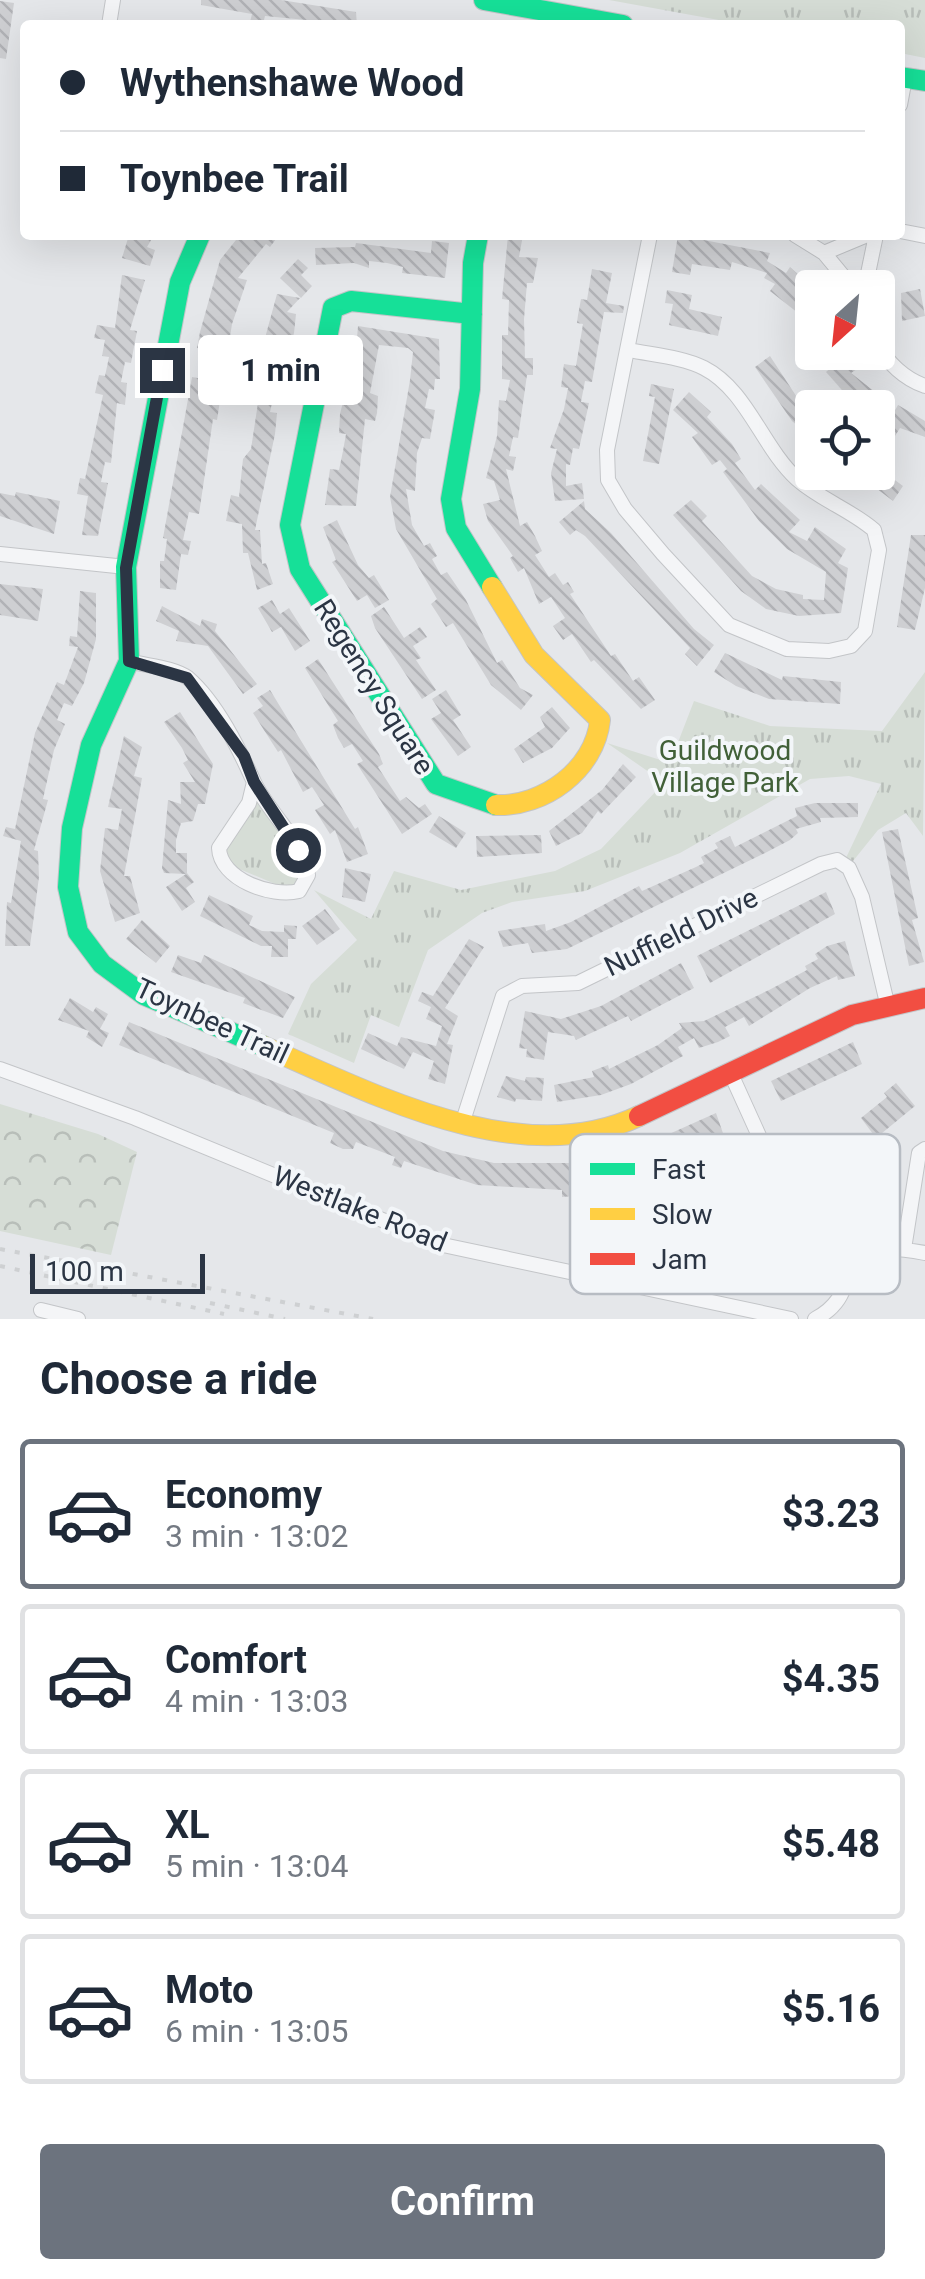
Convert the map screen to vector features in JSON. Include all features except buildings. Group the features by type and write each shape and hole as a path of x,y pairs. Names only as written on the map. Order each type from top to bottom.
{"street":[{"path":"484,0 594,20"},
{"name":"Toynbee Trail","path":"197,240 188,256 173,312 126,568 129,661 90,746 72,828 68,887 78,932 102,964 144,996 462,1124 493,1134 539,1139 570,1135"},
{"name":"Regency Square","path":"472,314 351,301 333,308 290,526 300,569 436,784 472,802 519,807 548,794 572,774 599,739 600,720 534,656 456,528 450,499 470,389 478,240"},
{"path":"629,350 696,364 712,373 729,388 772,452 796,478 874,530 879,550 865,631 851,646 829,651 787,649 730,625 625,510 608,480 607,450 649,240"},
{"path":"803,240 824,253 838,270"},
{"path":"824,253 855,240"},
{"path":"869,270 875,240"},
{"path":"895,367 912,382 925,386"},
{"path":"0,554 126,568"},
{"path":"129,661 187,678 244,756 254,782 303,858 308,875 299,890 270,890 228,873 221,865 219,848 249,803 254,782"},
{"name":"Nuffield Drive","path":"462,1124 502,996 522,986 578,982 821,864 838,860 855,879 887,1004"},
{"name":"Toynbee Trail","path":"580,1134 622,1124 852,1015 925,998"},
{"name":"Westlake Road","path":"0,1069 136,1118 443,1245 570,1272"},
{"path":"731,1074 758,1134"},
{"path":"904,1249 919,1154 925,1149"},
{"path":"900,1248 925,1253"},
{"name":"Westlake Road","path":"673,1294 791,1319"},
{"path":"815,1319 842,1294"},
{"path":"42,1310 78,1319"}],"green space":[{"path":"609,0 925,0 925,58 905,54 905,20 719,20"},
{"name":"Guildwood Village Park","path":"925,672 923,836 906,813 878,830 849,866 845,860 881,784 849,776 810,779 680,853 585,891 512,902 482,913 428,950 399,1027 371,1015 354,1063 288,1034 311,984 357,940 314,890 371,919 394,871 461,890 555,871 601,849 659,788 659,779 607,743 670,763 694,701 770,726 882,731"},
{"path":"255,801 261,802 303,864 295,885 287,889 230,865 225,848"},
{"path":"0,1104 98,1134 137,1152 111,1255 0,1231"}],"railway":[{"path":"0,1249 373,1319"},
{"path":"0,1266 224,1314"},
{"path":"210,1303 285,1319"}],"traffic: fast":[{"path":"484,0 595,20"},
{"path":"905,78 925,81"},
{"path":"198,240 180,282 126,567 129,661 91,745 72,828 68,887 78,932 102,964 144,995 263,1046"},
{"path":"477,240 473,263 470,389 451,499 456,528 492,587"},
{"path":"472,314 351,301 333,308 290,525 300,569 436,784 496,805"}],"traffic: slow":[{"path":"492,587 534,655 600,720 588,755 564,782 531,800 496,805"},
{"path":"263,1046 399,1104 497,1131 546,1135 593,1131 639,1116"}],"traffic: jam":[{"path":"639,1116 852,1015 925,998"}],"route":[{"path":"162,370 126,568 129,661 187,678 244,756 254,782 298,850"}]}
